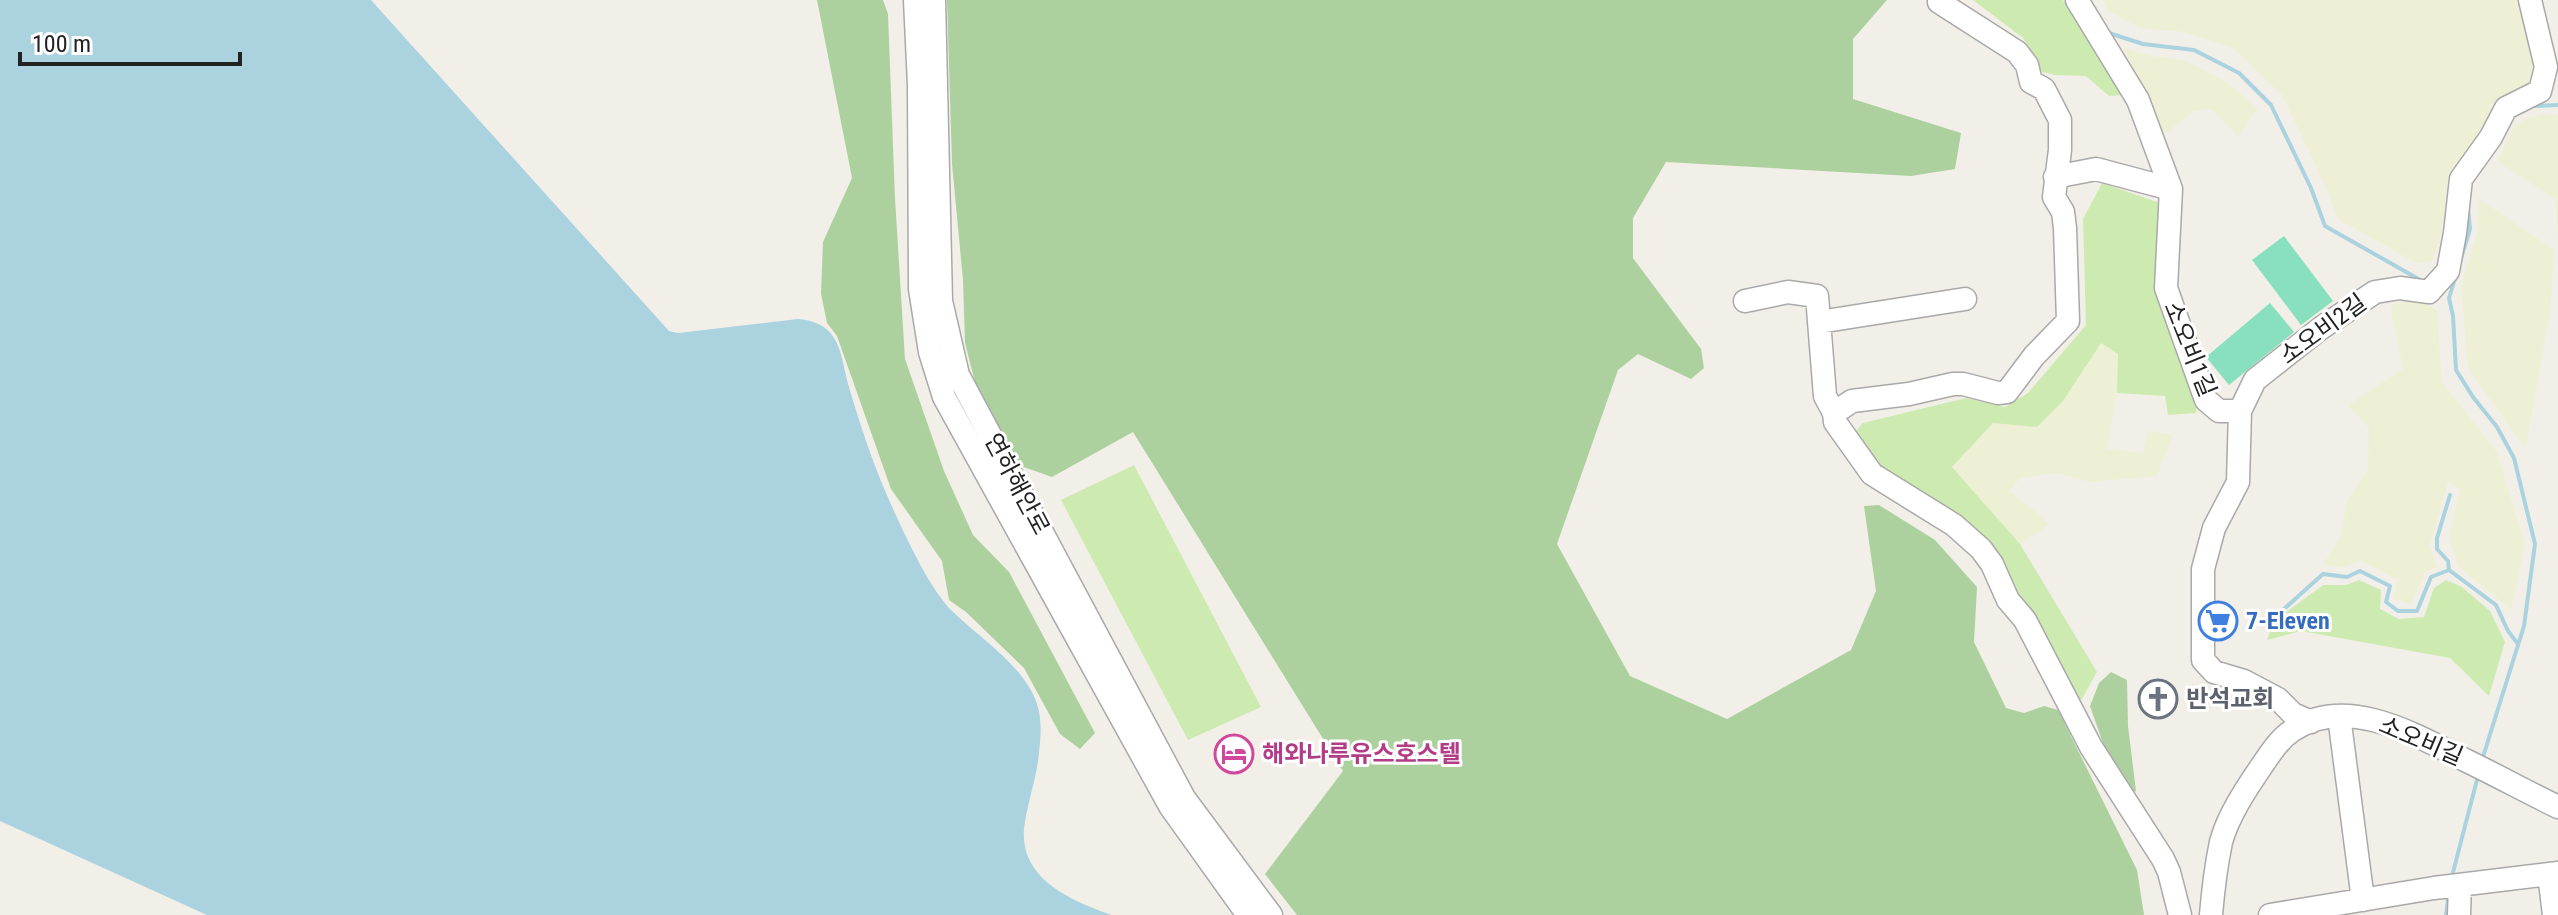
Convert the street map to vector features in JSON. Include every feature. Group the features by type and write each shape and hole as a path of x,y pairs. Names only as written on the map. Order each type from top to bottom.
{"street":[{"name":"연하해안로","path":"915,0 920,289 930,352 944,397 1170,806 1248,915"},
{"name":"연하해안로","path":"934,0 941,301 958,375 1184,798 1271,915"},
{"name":"소오비1길","path":"2077,0 2138,100 2171,189 2166,288 2206,400 2219,411 2240,411 2238,482 2214,528 2203,569 2203,660 2214,672 2244,681 2278,699 2293,714 2311,722"},
{"name":"소오비2길","path":"2240,411 2255,380 2321,328 2375,292 2400,288 2429,292 2448,271 2461,179 2491,137 2506,108 2540,91 2546,67 2530,0"},
{"path":"1834,413 1852,401 1909,394 1953,384 2007,392 2034,356 2068,321 2065,228 2063,212 2054,197 2060,120 2044,89 2031,82 2027,65 2017,52 1939,2"},
{"path":"2055,177 2096,169 2171,189"},
{"path":"1745,301 1788,292 1817,296 1825,396 1835,422 1872,474 1954,525 1987,557 2008,600 2025,620 2091,747 2163,859 2180,915"},
{"path":"1819,322 1965,299"},
{"path":"2339,716 2363,900"},
{"name":"소오비길","path":"2211,915 2222,840 2245,789 2272,750 2292,730 2311,722 2355,716 2388,724 2490,771 2558,807"},
{"path":"2270,915 2434,888 2553,874 2554,915"},
{"path":"2459,915 2460,885"}],"green space":[{"path":"817,0 883,0 888,14 905,359 944,471 973,535 1009,572 1095,733 1080,749 1060,734 1024,668 966,612 949,600 942,561 891,489 837,336 827,323 821,294 823,242 852,178"},
{"path":"947,0 1887,0 1853,39 1853,99 1961,133 1955,169 1911,176 1666,162 1633,218 1633,258 1701,349 1704,368 1691,379 1638,354 1618,370 1557,544 1630,676 1727,719 1851,650 1876,591 1864,506 1879,505 1935,540 1977,587 1974,642 2006,708 2024,713 2044,706 2058,710 2137,870 2144,915 1297,915 1265,874 1343,771 1133,432 1052,477 1018,465 977,390 965,343 963,280 952,164"},
{"path":"1973,0 2063,0 2116,80 2122,95 2109,96 2086,76 2042,72 2023,38"},
{"path":"2103,0 2518,0 2535,63 2529,83 2493,103 2480,134 2448,182 2441,234 2432,261 2416,263 2338,219 2282,95 2233,48 2185,32 2140,28 2108,11"},
{"path":"2123,48 2183,60 2228,83 2258,109 2238,136 2211,109 2194,111 2163,136"},
{"path":"2543,114 2558,115 2558,246 2555,199 2497,161 2514,126"},
{"path":"2102,183 2163,204 2156,293 2197,405 2196,413 2168,415 2165,396 2117,393 2118,354 2101,343 2063,401 2037,427 1993,423 1952,467 2020,544 2097,672 2080,702 2020,599 1995,546 1959,516 1885,473 1856,431 1863,423 1966,398 2005,407 2028,393 2086,325 2083,219"},
{"path":"2478,198 2554,250 2550,312 2526,447 2468,368 2461,287 2478,229"},
{"path":"2284,236 2333,301 2301,325 2252,260"},
{"path":"2419,299 2437,311 2442,382 2497,452 2525,544 2511,610 2458,566 2449,538 2460,489 2448,482 2430,545 2437,568 2425,572 2411,604 2394,599 2397,580 2362,561 2343,567 2323,564 2339,540 2348,499 2368,469 2369,428 2348,405 2403,369 2390,305"},
{"path":"2270,303 2294,332 2229,385 2206,357"},
{"path":"2101,342 2118,354 2117,393 2107,449 2143,453 2148,431 2173,434 2157,476 2089,482 2058,473 2020,478 2010,491 2050,524 2020,544 1952,467 1993,423 2063,401"},
{"path":"1134,465 1261,707 1188,740 1061,500"},
{"path":"2359,580 2381,590 2380,609 2399,619 2424,617 2434,588 2446,580 2462,587 2490,611 2505,642 2489,696 2450,658 2301,631 2267,640 2274,621 2323,585 2346,585"},
{"path":"2111,672 2127,680 2128,726 2136,791 2128,794 2105,749 2090,706 2099,683"}],"water":[{"path":"0,0 371,0 669,331 678,333 798,319 813,322 827,330 839,348 870,453 924,571 951,610 1012,665 1031,690 1037,704 1040,746 1024,829 1025,847 1031,862 1052,886 1081,903 1112,915 207,915 0,821"}],"waterway":[{"path":"2109,33 2143,44 2194,50 2239,73 2271,105 2311,188 2325,226 2422,281"},
{"path":"2533,106 2558,105"},
{"path":"2468,208 2470,229 2449,298 2456,370 2497,427 2514,458 2535,544 2524,626 2482,760"},
{"path":"2449,570 2448,561 2437,549 2437,538 2450,495"},
{"path":"2284,609 2323,574 2347,577 2360,571 2390,586 2386,602 2398,611 2417,611 2431,577 2449,570 2496,605 2518,644"},
{"path":"2451,880 2478,776"},
{"path":"2446,915 2449,892"}],"place":[{"name":"7-Eleven","path":"2218,621"},
{"name":"반석교회","path":"2158,699"},
{"name":"해와나루유스호스텔","path":"1234,754"}]}
